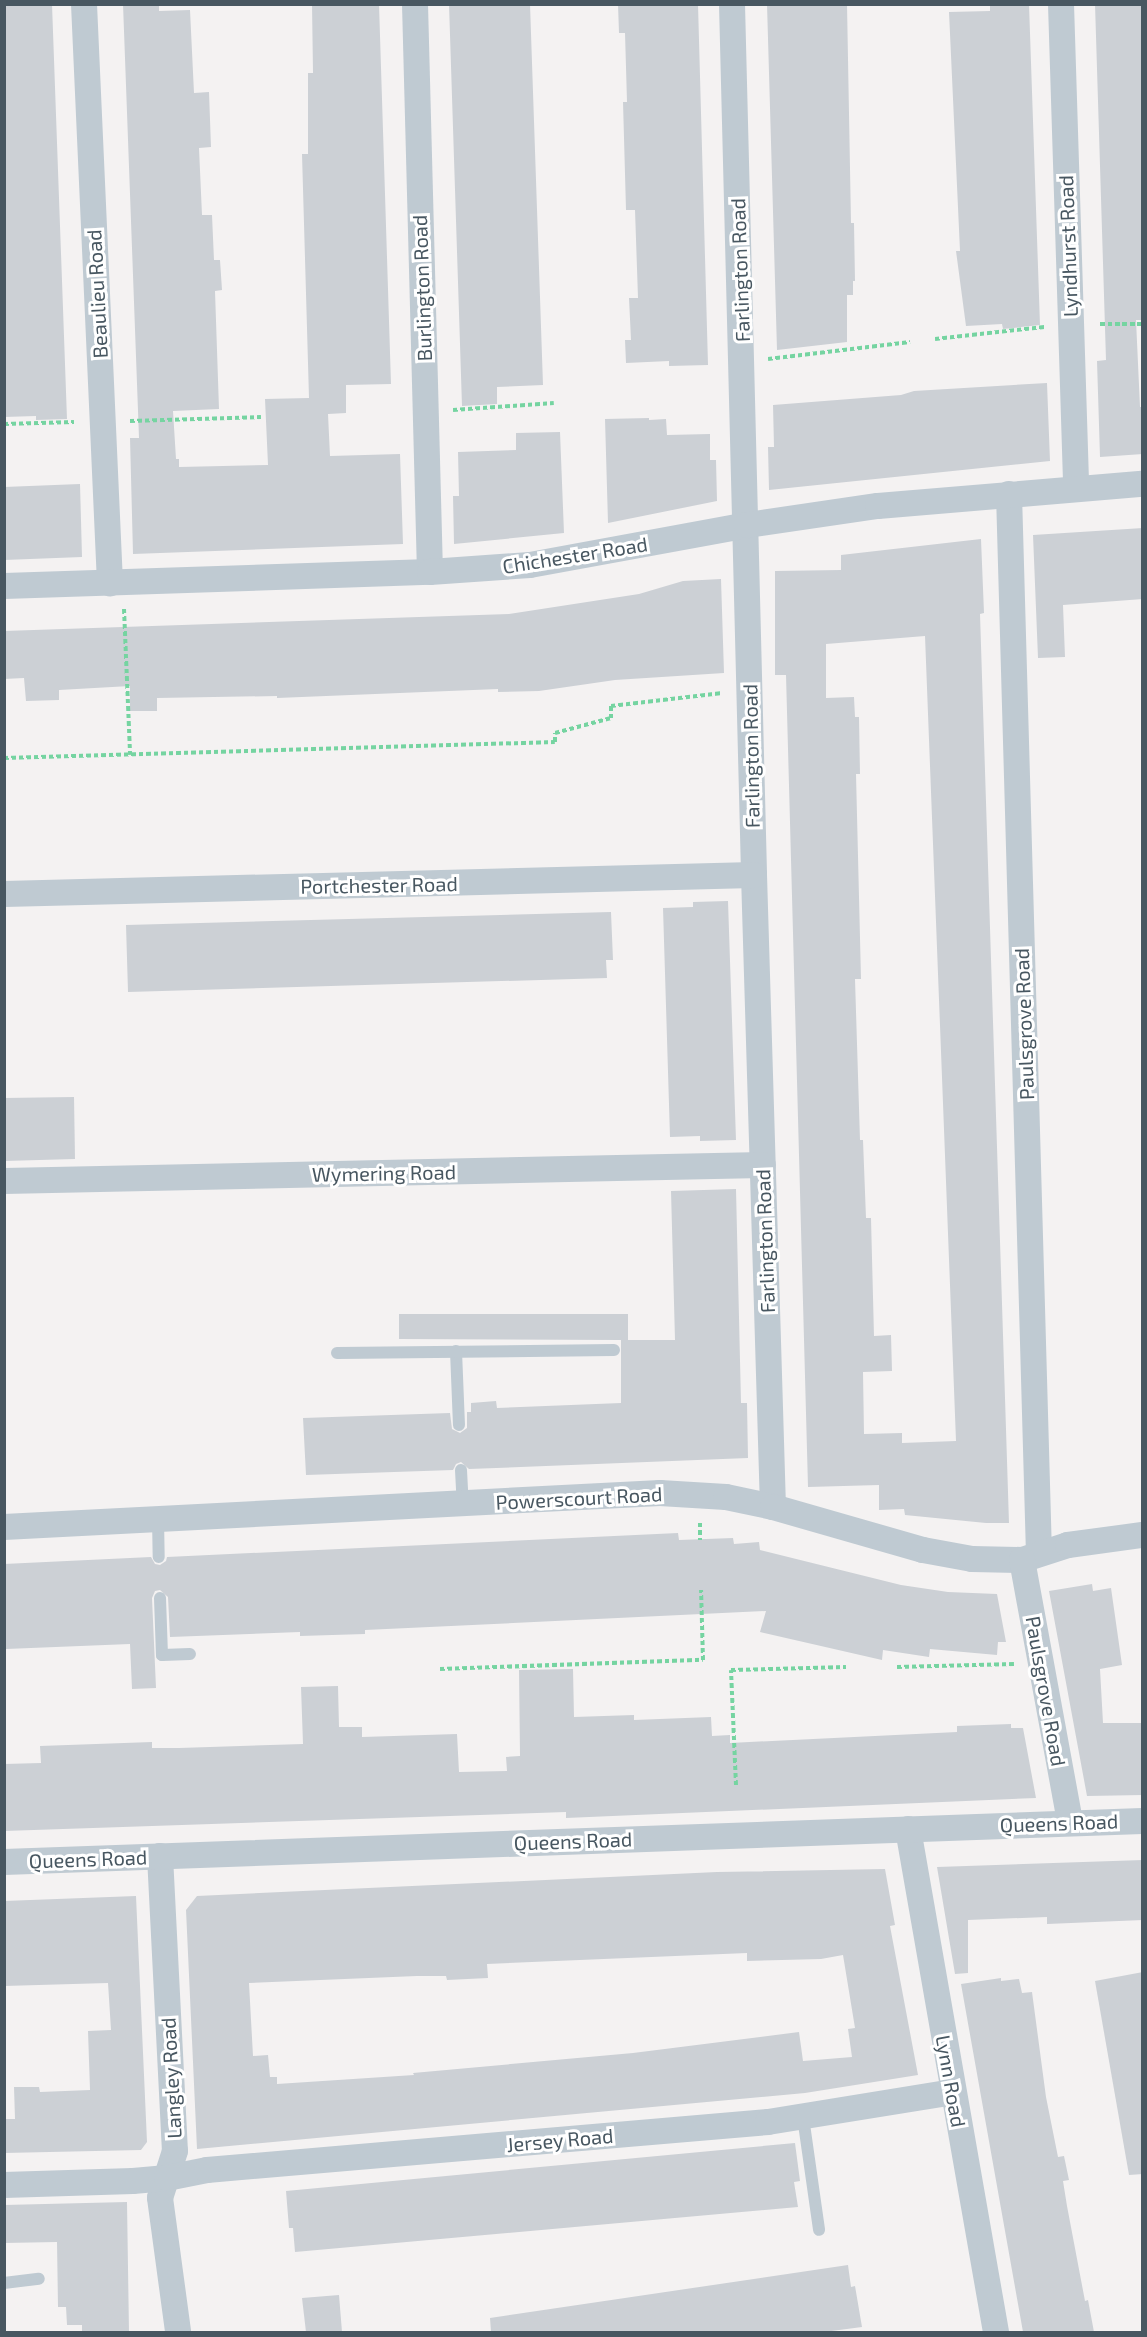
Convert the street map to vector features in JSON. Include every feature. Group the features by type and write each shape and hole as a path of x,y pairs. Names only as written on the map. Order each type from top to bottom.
{"street":[{"name":"Beaulieu Road","path":"84,4 117,582"},
{"name":"Burlington Road","path":"415,4 430,572"},
{"name":"Farlington Road","path":"732,4 773,1507"},
{"name":"Lyndhurst Road","path":"1061,4 1076,488"},
{"name":"Chichester Road","path":"4,586 430,572 530,565 747,525 879,506 1143,484"},
{"name":"Paulsgrove Road","path":"1009,494 1030,1557 1041,1664 1070,1822"},
{"name":"Portchester Road","path":"4,894 754,876"},
{"name":"Wymering Road","path":"4,1181 763,1165"},
{"name":"Powerscourt Road","path":"4,1527 660,1493 726,1497 773,1507 923,1550 972,1559 1030,1557 1068,1545 1143,1535"},
{"name":"Queens Road","path":"4,1862 1143,1821"},
{"name":"Lynn Road","path":"908,1829 996,2332"},
{"name":"Langley Road","path":"160,1856 175,2151 160,2198 178,2332"},
{"name":"Jersey Road","path":"4,2185 167,2178 207,2170 803,2117 953,2092"}],"lane":[{"path":"337,1353 614,1350"},
{"path":"456,1351 459,1425"},
{"path":"461,1470 463,1503"},
{"path":"158,1518 159,1557"},
{"path":"160,1598 162,1655 190,1654"},
{"path":"803,2117 819,2230"},
{"path":"4,2283 39,2279"}],"path":[{"path":"935,339 1071,325 1143,324"},
{"path":"742,362 910,342"},
{"path":"426,412 554,403"},
{"path":"117,582 130,755"},
{"path":"4,758 555,742 555,733 611,718 611,706 750,690"},
{"path":"440,1669 703,1660 701,1590"},
{"path":"897,1667 1041,1664"},
{"path":"736,1785 731,1670 846,1667"}],"building":[{"path":"4,4 52,4 67,419 36,420 36,416 4,417"},
{"path":"123,4 159,4 159,11 190,10 194,93 209,92 211,147 199,148 202,215 212,215 214,260 220,260 222,290 215,291 219,409 173,411 176,459 179,459 179,467 268,465 265,399 309,398 302,154 308,154 308,73 313,73 312,4 379,4 391,384 346,385 346,413 328,414 330,456 400,454 403,544 133,554 130,438 139,438"},
{"path":"449,4 530,4 543,385 497,387 497,404 462,406"},
{"path":"618,4 698,4 708,365 669,366 669,361 626,363 625,340 631,340 629,298 638,298 635,210 626,210 623,102 627,102 625,33 619,33"},
{"path":"767,4 847,4 851,223 854,223 855,281 853,281 853,295 847,295 847,342 777,350"},
{"path":"990,4 1029,4 1040,325 1003,329 1002,324 966,326 956,251 960,251 949,12 990,11"},
{"path":"1095,4 1143,4 1143,320 1136,320 1140,407 1143,407 1143,454 1100,457 1097,361 1106,360"},
{"path":"1047,383 1050,461 769,490 768,447 774,447 773,405 901,395 914,391"},
{"path":"649,418 649,420 666,419 667,435 710,434 710,460 716,460 717,501 608,523 605,419"},
{"path":"560,432 564,533 454,544 453,496 459,496 458,452 516,450 516,433"},
{"path":"80,484 82,557 4,560 4,487"},
{"path":"1143,528 1143,599 1063,605 1065,657 1038,658 1033,535"},
{"path":"981,539 984,613 980,614 1009,1523 905,1515 904,1509 879,1510 879,1485 808,1487 786,675 775,675 775,571 841,570 841,555","holes":["925,636 956,1441 902,1443 902,1433 864,1434 863,1372 892,1371 891,1335 874,1336 871,1218 866,1218 863,1140 860,1140 855,979 861,979 856,774 860,774 859,717 855,717 854,697 826,698 826,644"]},
{"path":"721,579 724,673 615,680 539,691 498,692 498,689 277,698 277,696 157,698 157,711 130,711 130,686 59,690 59,700 26,701 24,678 4,679 4,631 509,614 639,594 683,581"},
{"path":"728,901 736,1140 700,1141 700,1136 670,1137 663,908 693,907 693,902"},
{"path":"611,912 613,960 606,960 607,978 128,992 126,925"},
{"path":"74,1097 75,1159 4,1161 4,1098"},
{"path":"736,1189 741,1403 747,1403 748,1458 469,1469 461,1462 456,1464 453,1470 306,1475 303,1418 450,1413 452,1429 460,1433 467,1428 467,1412 471,1412 471,1403 496,1401 497,1408 621,1403 621,1340 399,1339 399,1314 628,1314 628,1340 675,1340 671,1191"},
{"path":"678,1533 679,1540 733,1538 734,1544 759,1542 760,1550 901,1585 948,1592 997,1594 1006,1642 998,1642 997,1655 930,1649 929,1657 883,1650 882,1660 760,1632 766,1611 365,1630 365,1634 300,1636 300,1632 170,1637 168,1597 160,1590 155,1591 152,1598 156,1688 132,1689 130,1644 6,1649 4,1564 151,1557 155,1564 160,1565 166,1561 167,1557"},
{"path":"1092,1584 1093,1591 1111,1588 1122,1665 1100,1669 1103,1723 1143,1723 1143,1795 1087,1796 1049,1591"},
{"path":"573,1669 574,1717 634,1715 634,1720 711,1717 712,1736 730,1735 730,1743 957,1732 957,1726 1011,1724 1011,1728 1023,1728 1036,1798 566,1818 566,1812 4,1831 4,1764 41,1763 40,1746 152,1742 152,1748 303,1744 301,1687 338,1686 339,1727 362,1727 362,1737 457,1734 459,1772 507,1771 506,1757 520,1756 519,1670"},
{"path":"1143,1860 1143,1920 1047,1924 1047,1917 968,1920 968,1973 955,1974 937,1867"},
{"path":"885,1869 895,1925 890,1926 918,2075 805,2093 197,2149 186,1910 197,1896 717,1872","holes":["747,1953 747,1961 821,1959 843,1955 855,2028 848,2029 852,2057 803,2061 799,2032 633,2053 413,2073 414,2075 277,2084 277,2077 270,2077 268,2055 253,2056 249,1983 417,1976 446,1976 447,1980 488,1978 487,1964"]},
{"path":"136,1896 147,2142 141,2150 4,2153 4,2119 15,2119 14,2087 39,2087 40,2092 90,2090 88,2031 111,2030 108,1983 4,1986 4,1901"},
{"path":"1143,1972 1143,2174 1129,2175 1095,1981"},
{"path":"1001,1978 1001,1981 1019,1979 1022,1993 1032,1992 1046,2097 1058,2157 1064,2156 1069,2180 1063,2181 1067,2206 1085,2301 1088,2300 1094,2332 1023,2332 961,1984"},
{"path":"795,2143 800,2181 794,2182 798,2207 295,2252 293,2228 289,2228 286,2191"},
{"path":"127,2202 129,2332 82,2332 82,2325 67,2325 66,2307 58,2307 57,2242 4,2243 4,2205"},
{"path":"848,2265 851,2287 855,2286 862,2327 824,2332 491,2332 490,2318"},
{"path":"339,2295 342,2332 306,2332 302,2298"}]}
